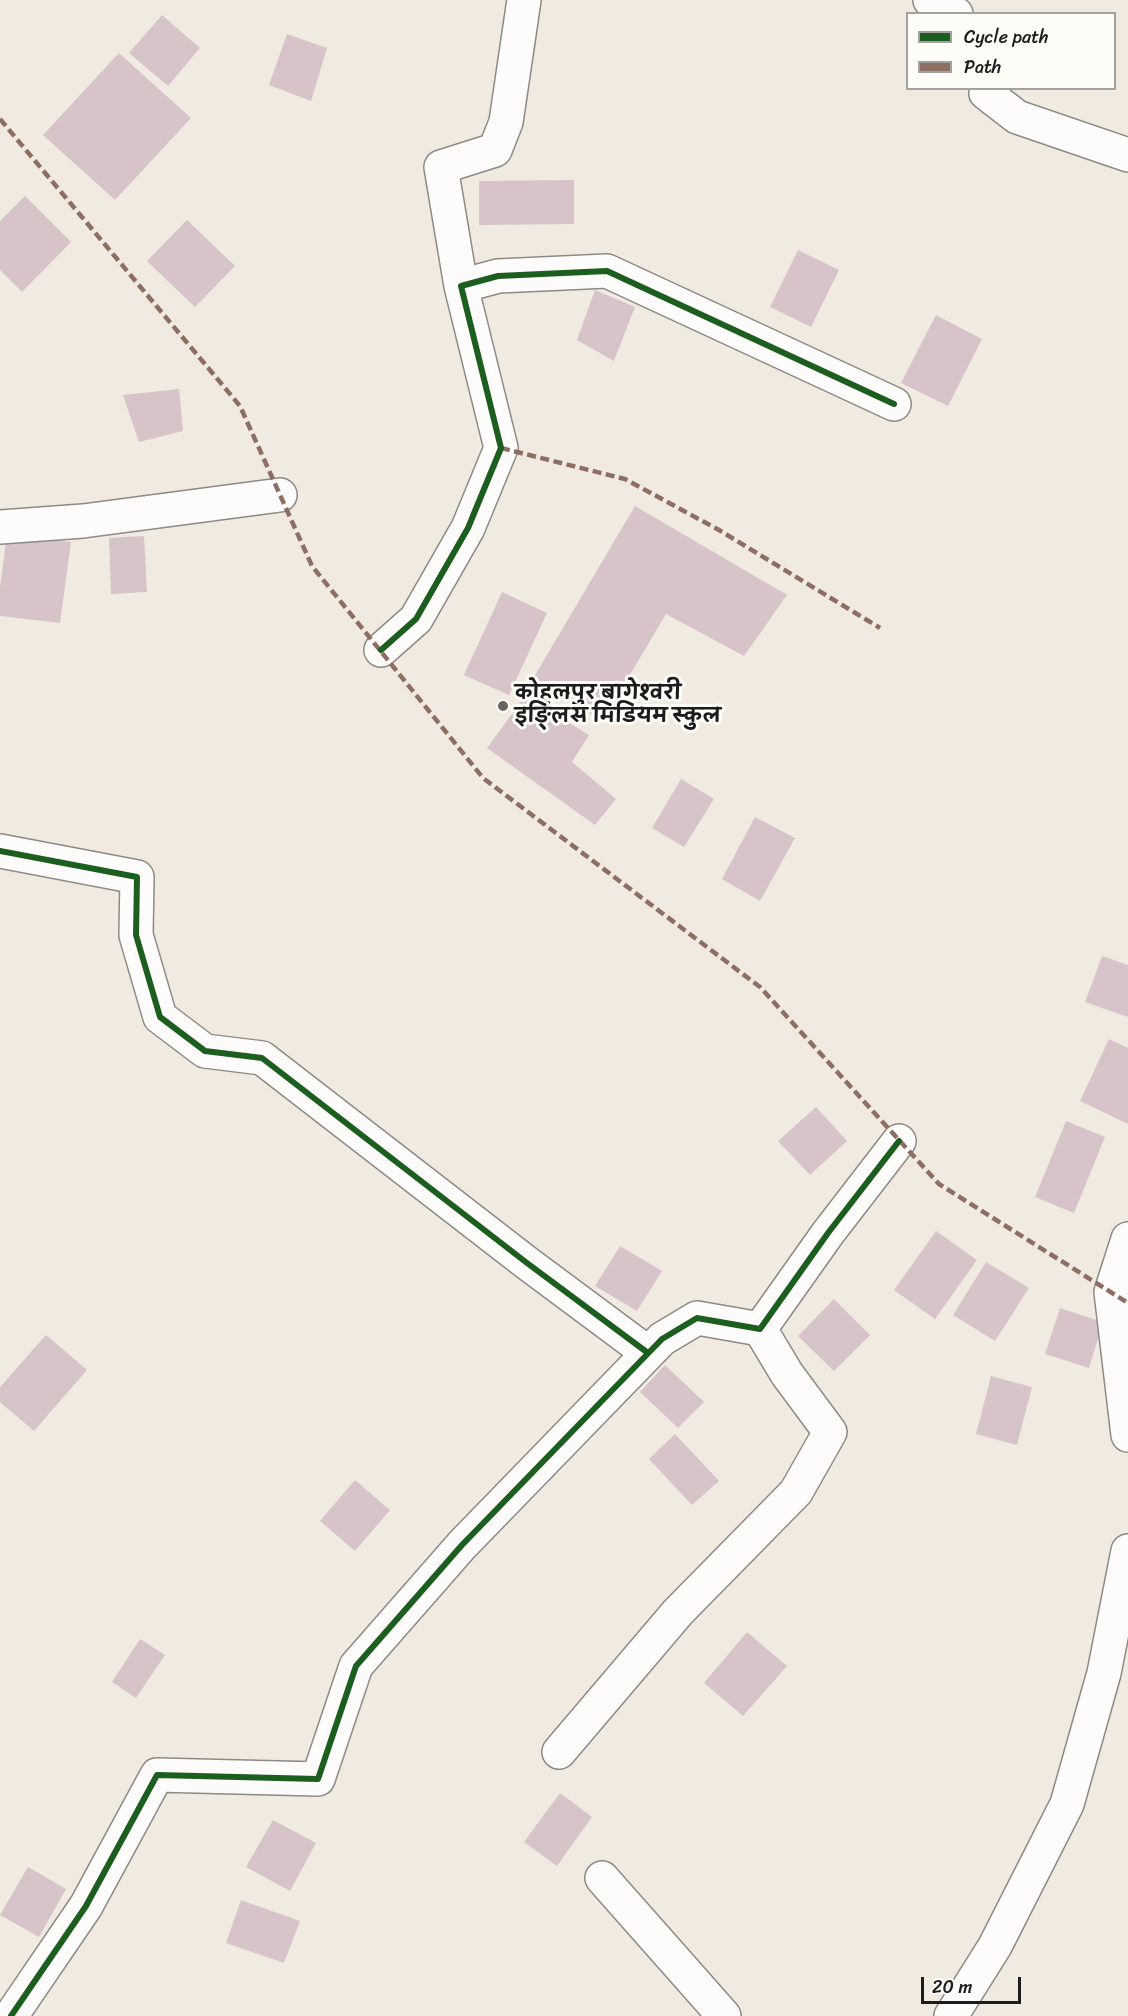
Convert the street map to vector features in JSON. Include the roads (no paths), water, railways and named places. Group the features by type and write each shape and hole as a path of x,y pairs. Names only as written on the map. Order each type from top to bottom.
{"street":[{"path":"381,650 416,619 468,528 501,448 461,286 441,167 495,150 506,122 524,0"},
{"path":"930,0 952,12"},
{"path":"987,90 986,93 1017,117 1128,155"},
{"path":"461,286 498,276 607,271 894,404"},
{"path":"0,527 83,521 280,495"},
{"path":"0,851 137,877 136,935 160,1017 205,1051 262,1058 527,1263 648,1353"},
{"path":"760,1329 828,1233 899,1141"},
{"path":"1128,1239 1111,1292 1128,1435"},
{"path":"11,2016 86,1906 157,1775 318,1779 356,1666 462,1545 648,1353 662,1339 697,1318 760,1329 787,1374 830,1432 796,1492 678,1612 559,1752"},
{"path":"951,2016 995,1946 1067,1804 1104,1673 1128,1551"},
{"path":"602,1878 724,2016"}],"place":[{"name":"कोहलपुर बागेश्वरी इङ्लिस मिडियम स्कुल","path":"503,706"}]}
